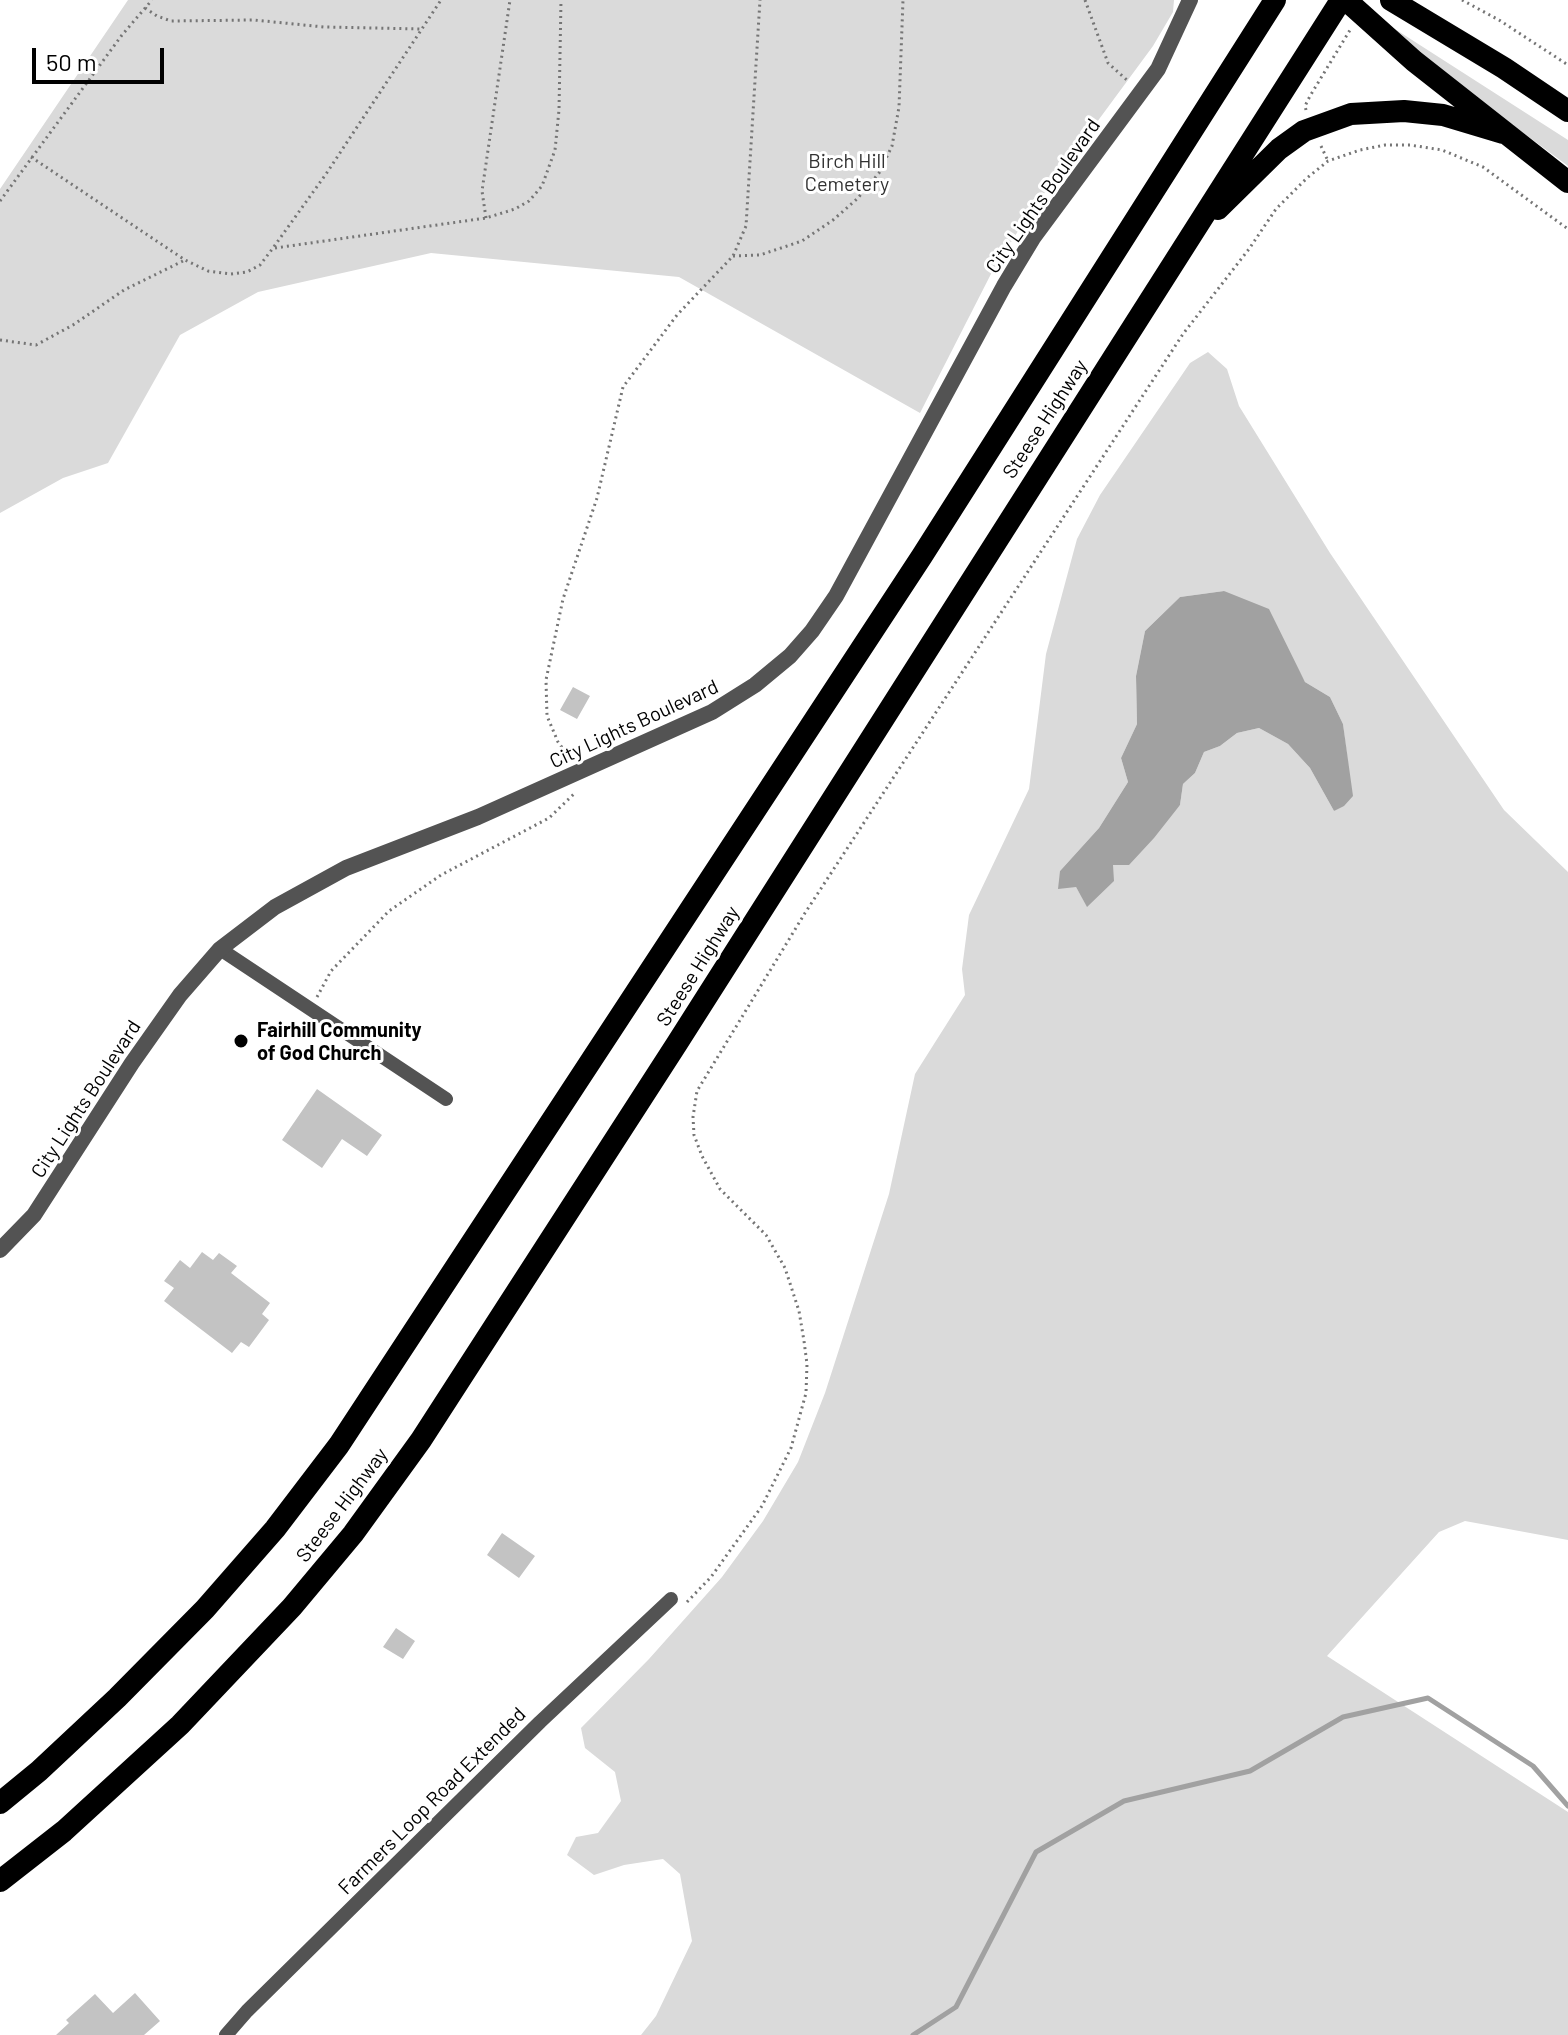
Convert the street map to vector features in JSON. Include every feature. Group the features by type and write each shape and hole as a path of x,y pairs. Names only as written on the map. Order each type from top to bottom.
{"highway":[{"name":"Steese Highway","path":"0,1803 106,1709 205,1609 275,1529 339,1445 897,595 1275,0"},
{"name":"Steese Highway","path":"0,1881 64,1831 201,1704 292,1607 353,1534 412,1452 676,1045 1188,238 1343,0"},
{"path":"1343,0 1503,133 1568,182"},
{"path":"1391,0 1504,68 1568,111"},
{"path":"1188,238 1279,149 1304,131 1351,114 1404,111 1443,115 1503,133"}],"street":[{"name":"City Lights Boulevard","path":"0,1250 34,1215 172,1006 220,949 275,907 346,868 478,817 712,712 744,692 790,656 836,596 1011,274 1033,238 1143,91 1164,58 1190,0"},
{"path":"220,949 446,1099"},
{"name":"Farmers Loop Road Extended","path":"226,2035 540,1722 677,1603"}],"path":[{"path":"0,201 122,35 152,0"},
{"path":"31,157 185,260 208,271 231,274 247,272 260,265 273,248 441,0"},
{"path":"486,218 482,191 510,0"},
{"path":"273,248 486,218 529,201 542,186 555,150 561,0"},
{"path":"310,1009 331,971 389,911 441,875 549,818 575,795 581,773 558,742 547,716 546,680 563,599 597,498 623,387 677,315 733,256 746,226 760,0"},
{"path":"733,256 760,255 802,241 857,199 879,173 892,146 899,107 903,0"},
{"path":"1085,0 1108,63 1143,91"},
{"path":"1462,0 1568,65"},
{"path":"145,8 171,21 254,20 324,27 422,29"},
{"path":"1307,116 1305,106 1350,30"},
{"path":"1320,144 1328,161"},
{"path":"677,1603 711,1577 743,1535 781,1473 803,1411 807,1364 799,1311 785,1268 766,1235 720,1189 694,1135 693,1117 697,1091 805,913 1183,334 1276,209 1328,161 1385,145 1442,150 1483,167 1568,229"},
{"path":"0,340 36,345 73,325 124,290 185,260"}],"green space":[{"name":"Birch Hill Cemetery","path":"128,0 1174,0 1173,12 1153,46 1027,217 992,272 920,413 679,277 431,253 258,292 180,335 108,463 63,478 0,513 0,189"},
{"path":"1384,22 1568,140 1568,166 1414,52"},
{"path":"1208,352 1227,369 1239,406 1330,553 1504,810 1568,872 1568,1540 1465,1521 1439,1532 1327,1656 1568,1812 1568,2035 641,2035 656,2016 692,1941 680,1874 663,1859 624,1865 594,1875 567,1855 576,1837 598,1833 621,1801 615,1772 585,1748 581,1728 649,1659 722,1577 763,1521 798,1462 825,1393 889,1194 915,1074 965,995 962,969 969,915 1029,789 1046,654 1077,539 1100,495 1190,363","holes":["1224,591 1288,651 1305,682 1330,697 1343,724 1352,796 1334,811 1310,768 1288,744 1259,728 1237,733 1220,746 1204,752 1195,773 1183,784 1180,805 1113,865 1087,906 1076,887 1060,871 1099,828 1128,782 1121,758 1137,724 1136,676 1145,631 1180,597"]}],"shaded area":[{"path":"1224,591 1269,609 1305,682 1330,697 1343,724 1353,796 1334,811 1310,768 1288,744 1259,728 1237,733 1220,746 1204,752 1195,773 1183,784 1180,805 1129,865 1113,865 1114,881 1087,907 1076,887 1058,889 1060,871 1099,828 1128,782 1121,758 1137,724 1136,676 1145,631 1180,597"}],"building":[{"path":"573,687 590,696 577,719 560,710"},
{"path":"317,1089 382,1135 367,1156 342,1139 322,1168 282,1140"},
{"path":"202,1252 213,1260 219,1253 237,1266 231,1273 270,1303 262,1314 269,1320 249,1347 241,1342 232,1353 164,1301 174,1288 164,1281 180,1260 190,1268"},
{"path":"502,1533 535,1556 519,1578 487,1555"},
{"path":"396,1628 415,1641 403,1659 383,1647"},
{"path":"135,1993 160,2021 144,2035 56,2035 69,2023 66,2020 95,1994 113,2013"}],"waterway":[{"path":"913,2035 956,2007 1036,1852 1124,1801 1250,1771 1343,1717 1428,1698 1533,1766 1568,1806"}],"place":[{"name":"Fairhill Community of God Church","path":"241,1041"}]}
